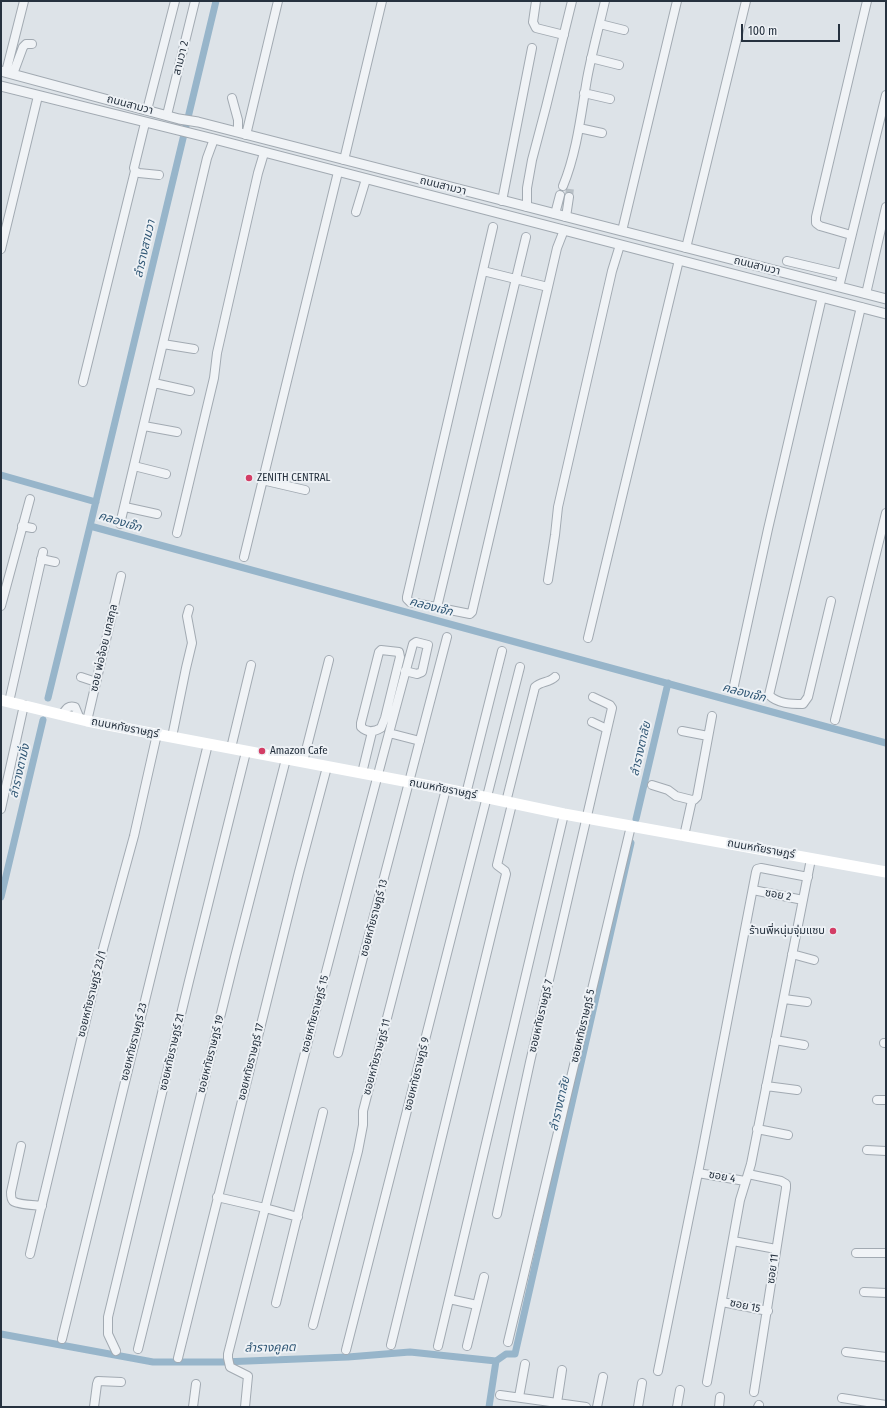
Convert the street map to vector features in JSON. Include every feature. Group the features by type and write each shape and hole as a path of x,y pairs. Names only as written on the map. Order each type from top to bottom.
{"main road":[{"name":"ถนนหทัยราษฎร์","path":"5,701 84,720 377,777 410,782 564,814 886,872"}],"street":[{"path":"6,72 18,1"},
{"path":"6,72 24,1"},
{"path":"148,110 175,1"},
{"name":"สามวา 2","path":"167,115 195,1"},
{"path":"242,134 278,1"},
{"path":"344,160 382,1"},
{"path":"536,1 533,22 536,28 564,35"},
{"path":"528,207 527,188 532,160 572,1"},
{"path":"566,187 579,128 591,58 605,1"},
{"path":"622,231 677,1"},
{"path":"686,248 746,1"},
{"path":"851,235 820,226 816,223 816,217 867,1"},
{"path":"600,24 624,30"},
{"path":"6,72 23,46 26,44 32,44"},
{"path":"502,201 532,48"},
{"path":"591,58 619,66"},
{"name":"ถนนสามวา","path":"6,72 179,119 198,122 886,299"},
{"name":"ถนนสามวา","path":"1,86 214,139 886,314"},
{"path":"76,104 80,92"},
{"path":"584,93 610,99"},
{"path":"839,287 886,95"},
{"path":"1,249 38,96"},
{"path":"232,98 242,134"},
{"path":"83,382 135,171 134,168 145,123"},
{"path":"579,128 602,133"},
{"path":"120,524 207,158 214,139"},
{"path":"177,533 214,378 220,338 258,173 264,153"},
{"path":"135,171 139,173 159,175"},
{"path":"244,557 338,172"},
{"path":"356,212 366,179"},
{"path":"556,214 560,197 569,199 566,217"},
{"path":"866,294 886,207"},
{"path":"493,227 406,596 410,602 470,614 472,612 548,287 564,230"},
{"path":"437,607 526,237"},
{"path":"654,254 658,240"},
{"path":"548,580 556,536 558,507 612,271 620,245"},
{"path":"588,638 679,260"},
{"path":"787,261 842,274"},
{"path":"483,271 548,287"},
{"path":"733,690 768,529 822,297"},
{"path":"831,601 808,697 803,704 788,704 774,700 769,695 861,307"},
{"path":"163,344 194,350"},
{"path":"154,383 190,390"},
{"path":"144,426 177,432"},
{"path":"134,466 166,474"},
{"path":"262,480 305,490"},
{"path":"1,606 30,499"},
{"path":"124,507 157,514"},
{"path":"835,720 886,513"},
{"path":"22,526 32,528"},
{"path":"5,701 42,555 55,562"},
{"name":"ซอย พ่อจ้อย นกสกุล","path":"84,720 96,682 121,576"},
{"path":"172,737 192,643 187,616 189,609"},
{"name":"ซอยหทัยราษฎร์ 13","path":"338,1053 447,637"},
{"path":"382,650 399,652 400,657 385,718 381,728 372,732 363,729 361,724 379,652 382,650"},
{"path":"466,794 502,650"},
{"path":"303,762 329,660"},
{"path":"231,748 251,664"},
{"name":"ซอยหทัยราษฎร์ 9","path":"346,1350 520,667"},
{"name":"ซอยหทัยราษฎร์ 15","path":"245,1407 248,1376 230,1367 228,1358 265,1208 405,671"},
{"path":"81,677 96,682"},
{"path":"391,1345 506,874 505,871 497,865 509,803 535,687 539,683 551,681 555,677"},
{"name":"ซอยหทัยราษฎร์ 7","path":"497,1214 530,1062 612,708 611,706 593,697"},
{"path":"1,809 24,705"},
{"path":"652,785 668,790 676,796 692,800 697,797 712,716"},
{"path":"592,722 607,729"},
{"path":"682,731 708,736"},
{"path":"362,773 372,732"},
{"path":"389,733 420,741"},
{"name":"ซอยหทัยราษฎร์ 23/1","path":"30,1254 104,949 134,836 157,734"},
{"name":"ซอยหทัยราษฎร์ 23","path":"62,1339 208,744"},
{"name":"ซอยหทัยราษฎร์ 21","path":"116,1351 108,1334 108,1317 246,752"},
{"name":"ซอยหทัยราษฎร์ 19","path":"138,1349 237,949 286,759"},
{"name":"ซอยหทัยราษฎร์ 17","path":"178,1358 298,872 327,767"},
{"name":"ซอยหทัยราษฎร์ 11","path":"313,1325 358,1151 363,1125 363,1111 446,790"},
{"path":"684,836 692,800"},
{"path":"438,1346 564,814"},
{"name":"ซอยหทัยราษฎร์ 5","path":"508,1342 631,826"},
{"path":"707,1382 740,1200 766,1086 811,859"},
{"path":"658,1371 756,872 757,869 761,868 808,877"},
{"name":"ซอย 2","path":"753,890 803,900"},
{"path":"792,954 814,960"},
{"path":"784,999 807,1002"},
{"path":"775,1040 804,1045"},
{"path":"766,1086 797,1090"},
{"path":"276,1303 323,1112"},
{"path":"757,1129 788,1135"},
{"path":"21,1146 11,1192 12,1198 14,1202 42,1206"},
{"path":"867,1150 886,1150"},
{"name":"ซอย 4","path":"698,1173 746,1178"},
{"name":"ซอย 11","path":"746,1178 781,1181 786,1184 768,1311 754,1392"},
{"path":"217,1197 298,1217"},
{"path":"733,1241 776,1249"},
{"path":"856,1253 886,1253"},
{"path":"467,1346 484,1277"},
{"path":"864,1292 886,1293"},
{"path":"450,1299 477,1305"},
{"name":"ซอย 15","path":"722,1302 768,1311"},
{"path":"846,1352 886,1357"},
{"path":"519,1397 525,1364"},
{"path":"557,1403 562,1370"},
{"path":"597,1407 603,1377"},
{"path":"94,1407 98,1381 121,1382"},
{"path":"638,1407 642,1383"},
{"path":"193,1407 196,1384"},
{"path":"677,1407 680,1390"},
{"path":"500,1395 586,1407"},
{"path":"719,1407 720,1397"},
{"path":"842,1398 886,1405"}],"waterway":[{"name":"คลองเจ๊ก","path":"216,1 90,526 886,743"},
{"name":"คลองเจ๊ก","path":"1,475 96,502"},
{"name":"ลำรางตามั่ง","path":"48,698 90,526"},
{"name":"ลำรางตาลัย","path":"636,819 668,683"},
{"name":"ลำรางตามั่ง","path":"1,897 43,720"},
{"name":"ลำรางตาลัย","path":"496,1361 506,1354 515,1354 631,843"},
{"name":"ลำรางคูคต","path":"1,1334 153,1362 223,1362 348,1357 410,1352 496,1361 489,1407"}],"tunnel":[{"path":"569,197 570,188"}],"place":[{"name":"ZENITH CENTRAL","path":"249,478"},
{"name":"Amazon Cafe","path":"262,751"},
{"name":"ร้านพี่หนุ่มจุ่มแซบ","path":"833,931"}],"water label":[{"name":"ลำรางสามวา","path":"145,249"}]}
